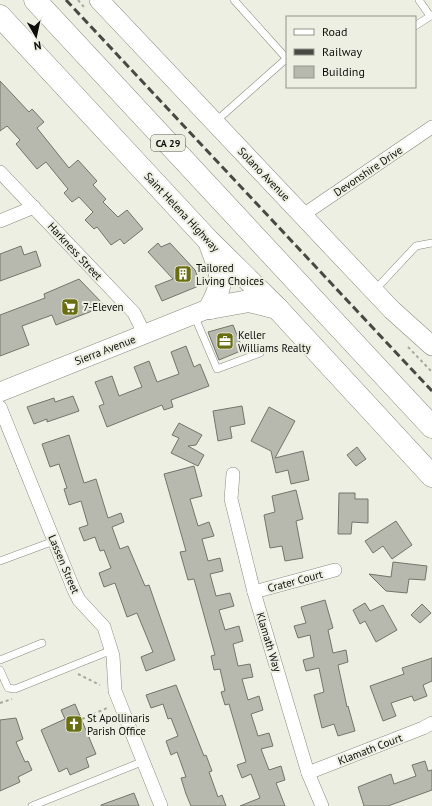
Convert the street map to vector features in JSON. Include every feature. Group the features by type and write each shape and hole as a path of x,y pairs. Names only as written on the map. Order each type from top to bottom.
{"highway":[{"name":"CA 29","path":"35,0 432,426"},
{"name":"Saint Helena Highway","path":"0,16 208,240 277,308 432,476"},
{"path":"202,311 220,291 220,273 208,240"},
{"path":"202,311 248,301 277,308"}],"street":[{"name":"Solano Avenue","path":"99,0 392,310 432,346"},
{"name":"Devonshire Drive","path":"303,215 432,127"},
{"name":"Harkness Street","path":"0,172 134,314 145,335"},
{"path":"0,221 34,207"},
{"name":"Sierra Avenue","path":"0,392 202,311"},
{"name":"Lassen Street","path":"0,407 74,590 79,600 104,627 112,650 115,691 161,806"},
{"name":"Klamath Way","path":"233,474 231,499 254,592 308,773 322,806"},
{"name":"Crater Court","path":"254,592 335,570"},
{"name":"Klamath Court","path":"308,773 432,723"}],"lane":[{"path":"215,122 286,59 234,0"},
{"path":"416,25 431,15 419,0"},
{"path":"374,291 416,246 432,243"},
{"path":"202,311 217,370 260,352"},
{"path":"0,561 54,541"},
{"path":"0,660 42,643"},
{"path":"0,670 8,688 15,689 112,650"},
{"path":"32,806 144,761"}],"path":[{"path":"82,720 107,708"}],"building":[{"path":"0,81 29,112 32,109 44,122 37,128 69,168 78,160 97,181 93,185 106,199 103,202 118,217 127,210 143,229 124,244 120,239 111,245 97,227 94,229 85,220 93,212 79,197 72,202 64,193 68,189 46,162 37,169 16,144 20,140 7,126 0,131"},
{"name":"Tailored Living Choices","path":"158,243 161,247 170,243 195,270 201,285 162,301 155,286 173,279 148,252"},
{"path":"21,246 24,255 36,251 41,266 0,281 0,254"},
{"path":"79,279 105,306 56,325 52,315 22,326 29,345 0,356 0,315 45,298 44,294"},
{"name":"Keller Williams Realty","path":"233,325 243,350 219,360 208,332"},
{"path":"186,346 194,367 200,364 209,386 171,400 173,407 164,410 162,405 107,427 99,406 104,404 95,382 112,376 119,396 142,387 134,367 149,361 157,382 179,374 171,352"},
{"path":"73,396 79,411 47,422 47,419 34,424 27,407 54,398 55,402"},
{"path":"242,406 245,424 230,427 232,438 218,441 213,411"},
{"path":"269,407 295,421 275,458 303,451 309,480 291,484 288,470 276,473 271,451 251,441"},
{"path":"179,423 202,435 196,445 188,446 204,455 198,466 171,453 179,438 172,435"},
{"path":"69,435 84,483 96,479 108,518 121,513 124,522 112,527 120,549 128,546 145,586 149,585 175,660 146,671 141,657 153,652 137,613 127,617 115,583 104,587 99,573 111,568 104,550 100,551 95,537 84,541 79,528 88,525 81,501 69,505 64,489 67,488 59,464 50,467 42,444"},
{"path":"357,447 366,459 356,466 347,455"},
{"path":"194,466 202,496 190,499 198,526 209,522 214,536 202,539 208,561 220,558 223,571 210,574 216,596 230,593 234,606 219,610 225,630 239,626 243,641 233,644 238,666 250,664 253,677 242,679 248,700 259,696 263,710 251,714 258,736 269,733 273,746 261,749 269,770 281,766 285,780 276,783 285,806 240,806 260,798 251,774 242,778 237,765 246,762 229,704 225,705 221,692 225,691 220,669 214,670 211,656 215,655 194,579 188,580 180,552 186,551 164,474"},
{"path":"296,490 303,519 296,521 303,558 285,561 282,546 270,548 264,515 275,512 272,496"},
{"path":"339,493 355,493 355,499 368,499 368,523 352,522 351,534 338,534"},
{"path":"396,521 412,545 392,559 383,546 373,553 365,541"},
{"path":"393,562 427,566 425,580 409,579 407,593 386,591 369,574 391,577"},
{"path":"325,600 333,628 328,630 333,653 346,650 348,662 338,665 347,707 348,706 355,731 338,736 334,724 322,728 314,695 324,692 319,668 306,671 303,660 314,657 310,635 298,638 294,626 306,623 301,607"},
{"path":"365,603 370,611 383,605 397,630 376,642 365,621 360,624 353,610"},
{"path":"422,604 431,613 420,623 411,615"},
{"path":"432,658 432,681 423,685 427,696 414,701 412,696 391,703 396,716 383,721 370,686 404,674 402,668"},
{"path":"176,685 204,756 206,755 212,771 209,772 218,797 222,795 226,806 191,806 186,794 181,778 186,777 177,752 171,755 166,741 178,736 171,718 168,719 163,704 151,708 146,695"},
{"path":"75,704 96,754 86,758 89,767 70,775 67,768 59,772 41,730 65,719 61,710"},
{"path":"16,718 23,739 16,742 25,762 28,761 32,770 18,777 20,782 0,791 0,720"},
{"path":"425,761 428,771 432,770 432,790 388,806 364,806 358,787 391,774 394,784 416,776 412,765"},
{"path":"134,793 139,806 101,806 101,805"}],"railway":[{"path":"66,0 432,391"}],"place":[{"name":"Tailored Living Choices","path":"183,274"},
{"name":"7-Eleven","path":"70,307"},
{"name":"Keller Williams Realty","path":"225,341"},
{"name":"St Apollinaris Parish Office","path":"74,724"}]}
